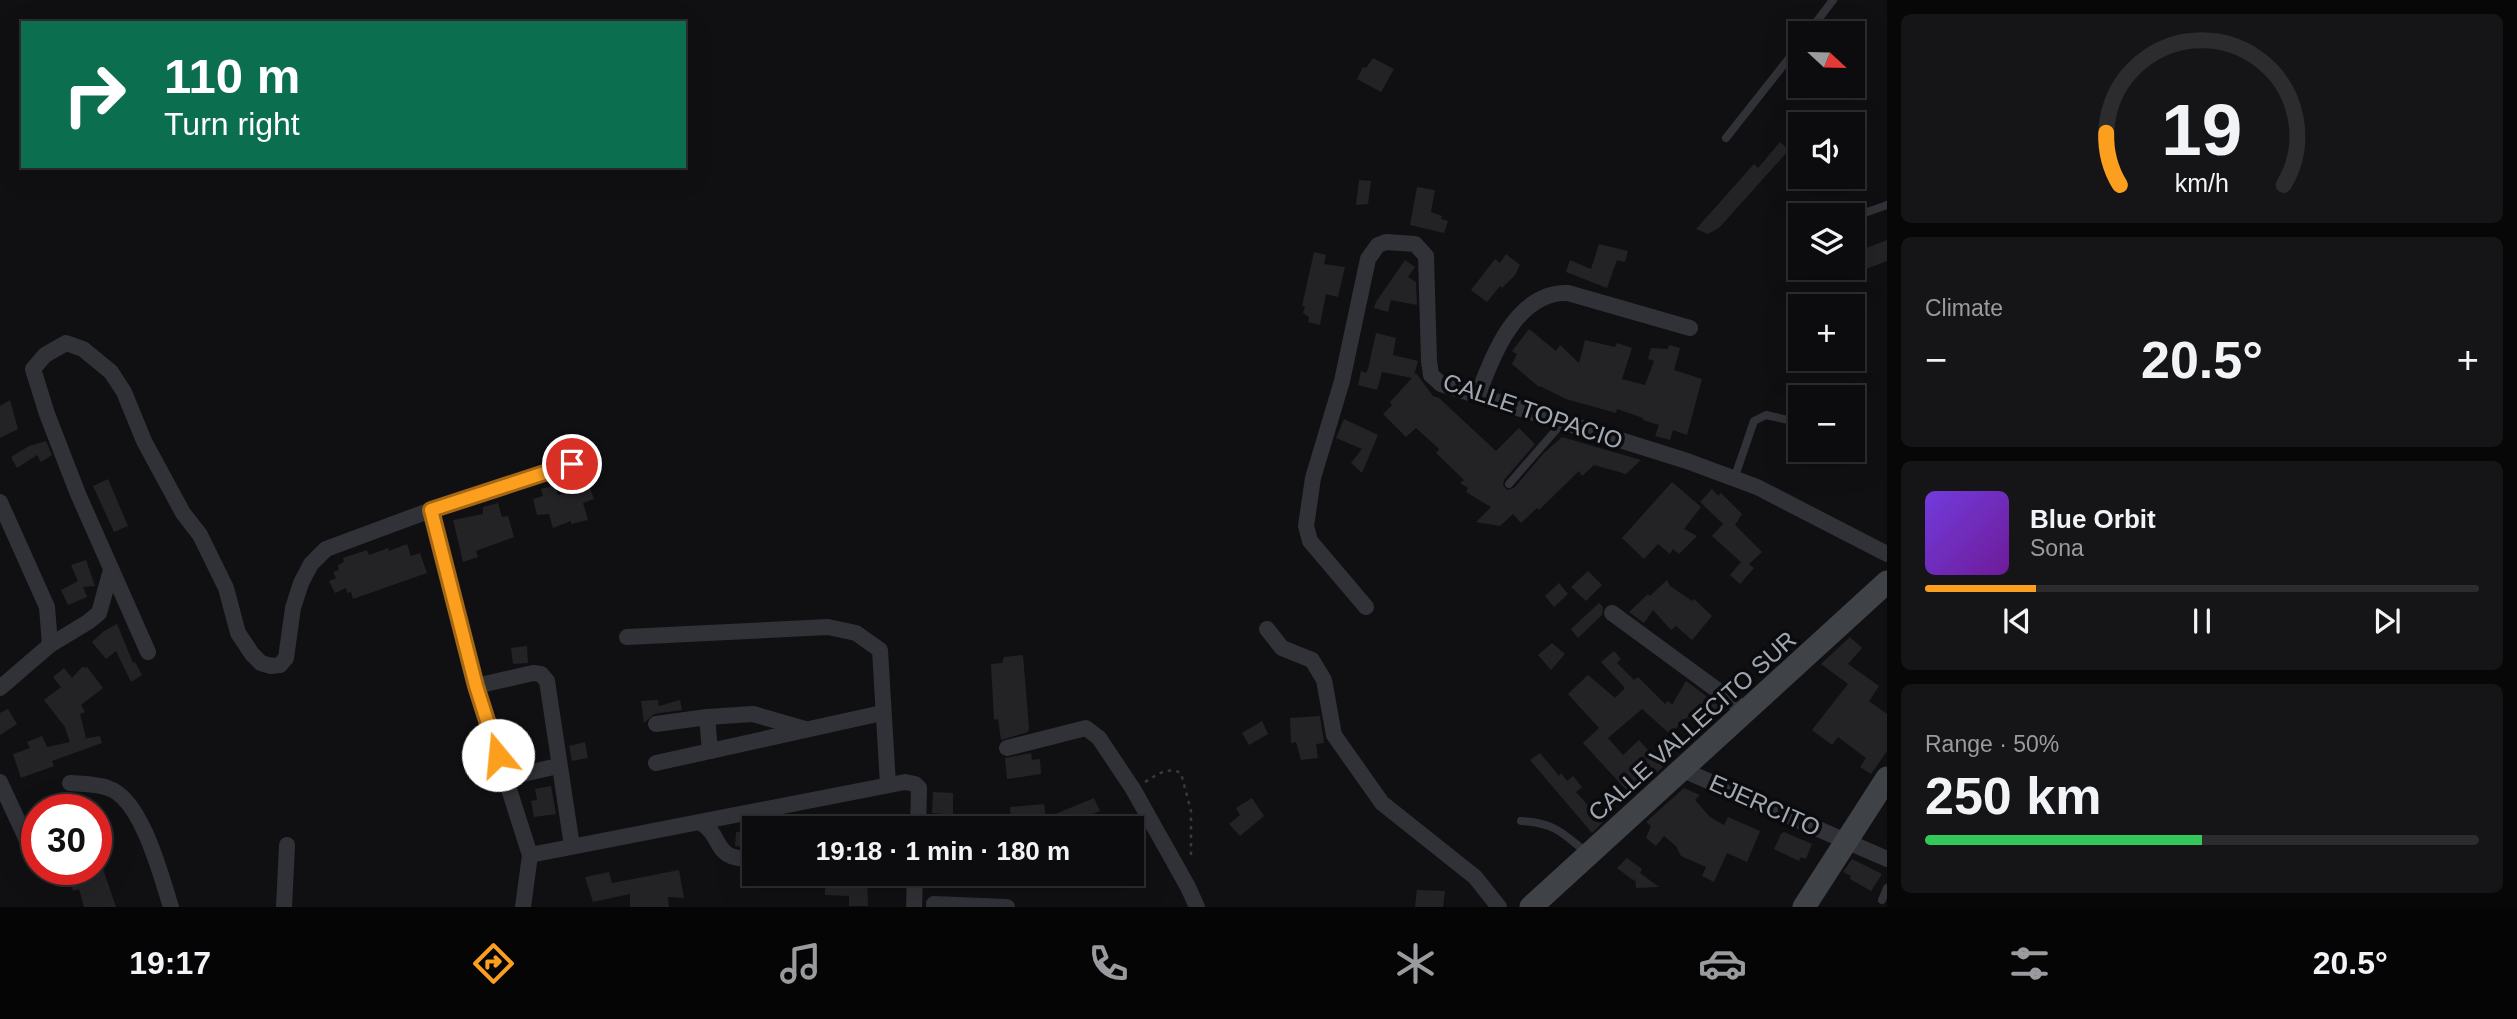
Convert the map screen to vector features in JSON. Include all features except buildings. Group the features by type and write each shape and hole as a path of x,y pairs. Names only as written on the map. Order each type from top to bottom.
{"street":[{"name":"CALLE TOPACIO","path":"1366,607 1310,541 1306,526 1313,478 1342,381 1364,269 1372,250 1386,242 1407,242 1419,247 1426,256 1429,361 1431,375 1441,384 1687,461 1757,487 1887,554"},
{"path":"1478,396 1491,358 1502,340 1522,313 1554,292 1568,293 1690,328"},
{"path":"148,652 78,494 38,389 33,369 45,355 66,343 83,349 111,372 124,392 144,441 183,513 200,535 226,589 238,633 261,663 271,666 280,665 286,658 293,608 301,583 311,564 326,549 431,510 572,464"},
{"path":"0,502 47,607 50,645"},
{"path":"431,510 476,686 530,855 523,907"},
{"path":"0,688 50,645 99,613 111,570"},
{"name":"CALLE VALLECITO SUR","path":"1531,907 1887,582"},
{"path":"1612,613 1747,712"},
{"path":"627,637 828,627 856,633 880,650 888,785"},
{"path":"1267,629 1282,648 1312,660 1324,680 1334,735 1382,803 1475,877 1499,907"},
{"path":"476,686 533,673 541,674 547,681 572,846"},
{"path":"656,763 882,713"},
{"path":"656,724 753,714 807,729"},
{"path":"708,717 710,751"},
{"path":"1007,748 1086,728 1099,738 1133,789 1197,907"},
{"path":"505,778 558,766"},
{"name":"EJERCITO","path":"1683,770 1887,859"},
{"path":"1804,907 1887,778"},
{"path":"0,782 21,824"},
{"path":"530,855 910,782 919,788 918,816"},
{"path":"70,783 109,788 126,801 145,830 171,907"},
{"path":"701,824 706,826 719,848 742,859"},
{"path":"284,907 287,845"},
{"path":"914,907 915,886"},
{"path":"934,904 1007,907"}],"lane":[{"path":"1817,21 1833,0"},
{"path":"1726,138 1788,59"},
{"path":"1865,213 1887,205"},
{"path":"1734,479 1754,421 1766,415 1788,421"},
{"path":"1510,484 1562,423"},
{"path":"1521,821 1537,821 1555,827 1589,855"},
{"path":"1882,900 1887,888"}],"path":[{"path":"1133,789 1164,771 1175,770 1181,773 1191,811 1192,850 1188,887"}],"route":[{"path":"498,755 476,686 431,510 572,464"}]}
